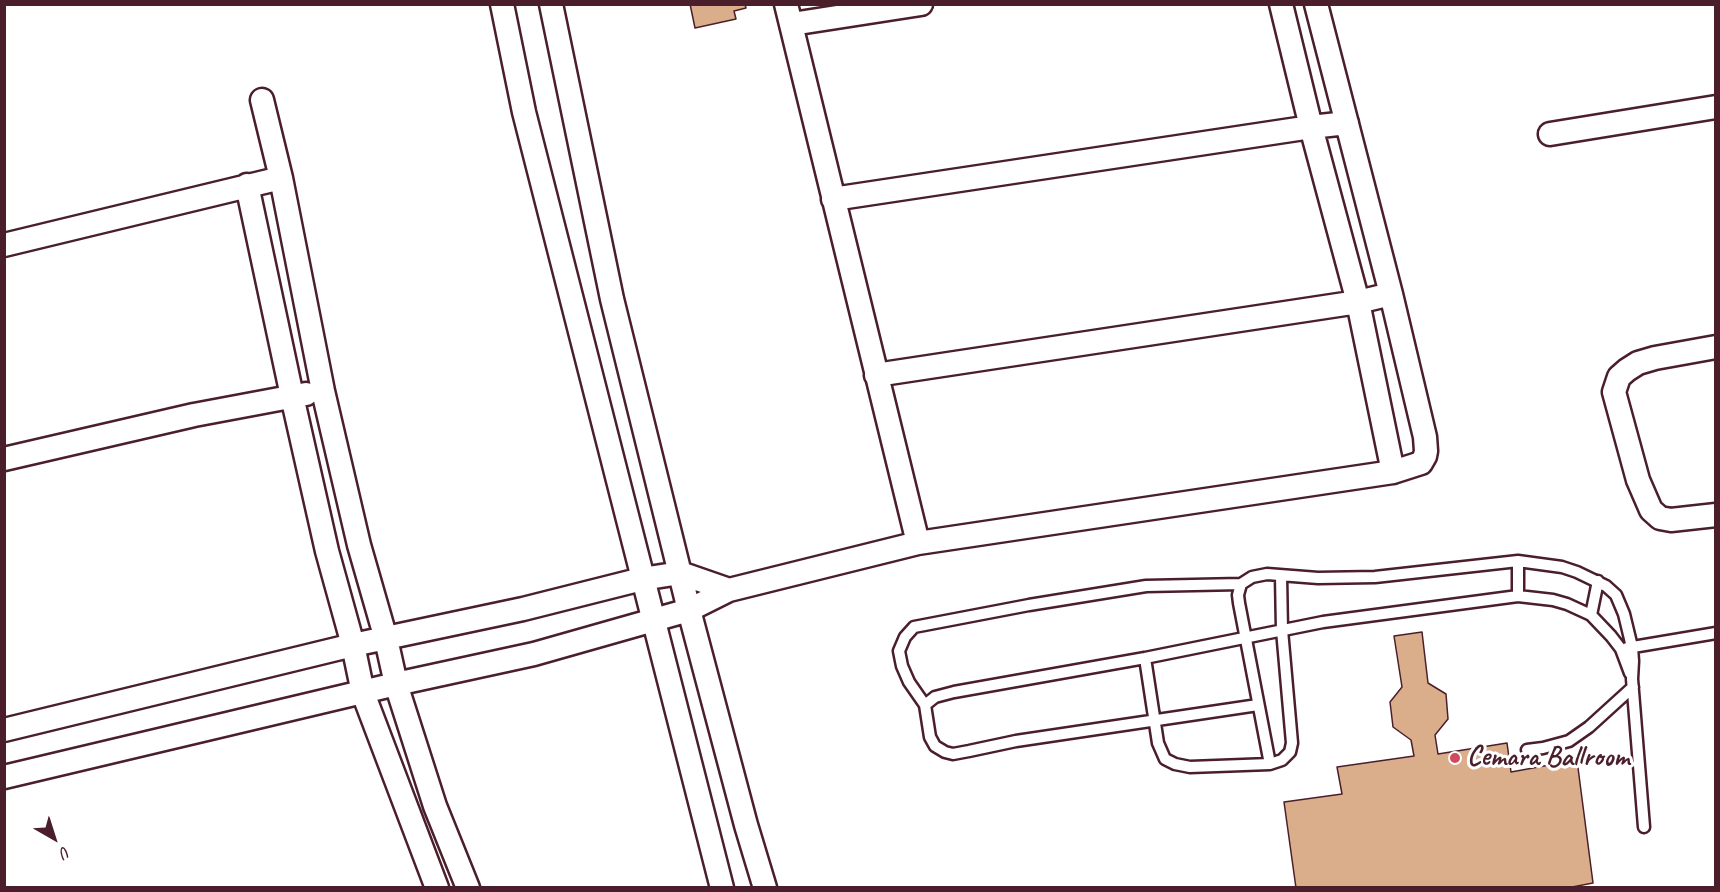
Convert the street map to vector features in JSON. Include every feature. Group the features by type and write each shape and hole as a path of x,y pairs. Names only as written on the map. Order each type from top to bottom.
{"street":[{"path":"502,4 524,112 722,888"},
{"path":"550,4 612,299 689,610 765,888"},
{"path":"918,543 832,199 789,14 921,4"},
{"path":"1281,4 1358,302 1393,472"},
{"path":"4,777 396,684 534,654 689,610 729,590 918,543 1393,472 1421,463 1425,456 1426,445 1391,294 1316,4"},
{"path":"262,100 281,178 322,391 359,544 386,639 396,684 435,806 468,888"},
{"path":"1550,134 1716,107"},
{"path":"832,199 1347,123"},
{"path":"4,245 281,178"},
{"path":"247,185 327,551 353,645 363,693 437,888"},
{"path":"876,375 1358,302 1391,294"},
{"path":"1716,347 1638,363 1619,377 1614,392 1638,480 1651,510 1660,518 1671,520 1716,515"},
{"path":"4,459 194,415 322,391"},
{"path":"327,551 359,544"},
{"path":"4,730 353,645 524,609 642,579 680,573 729,590"}],"lane":[{"path":"1518,561 1518,596"},
{"path":"1258,705 1016,741 953,754 945,752 933,743 928,732 925,705 909,682 899,651 914,627 1146,586 1240,585 1260,575 1318,578 1375,577 1518,561 1562,567 1598,581 1616,595 1624,614 1626,648 1633,683 1644,827"},
{"path":"1145,658 1158,743 1165,759 1190,767 1270,764 1286,757 1292,743 1282,630 1281,576"},
{"path":"1591,615 1598,581"},
{"path":"1240,585 1238,595 1245,638 1270,764"},
{"path":"925,705 935,697 954,692 1145,658 1323,622 1518,596 1553,600 1591,615 1626,648 1716,633"},
{"path":"1527,750 1569,741 1589,727 1633,683"}],"building":[{"path":"690,4 745,4 746,8 734,11 736,19 695,28"},
{"name":"Cemara Ballroom","path":"1422,632 1428,683 1446,694 1448,719 1435,735 1438,754 1507,743 1511,772 1577,760 1593,883 1567,888 1296,888 1284,802 1342,794 1337,767 1414,756 1411,740 1393,727 1390,702 1402,687 1394,636"}],"place":[{"name":"Cemara Ballroom","path":"1455,758"}]}
